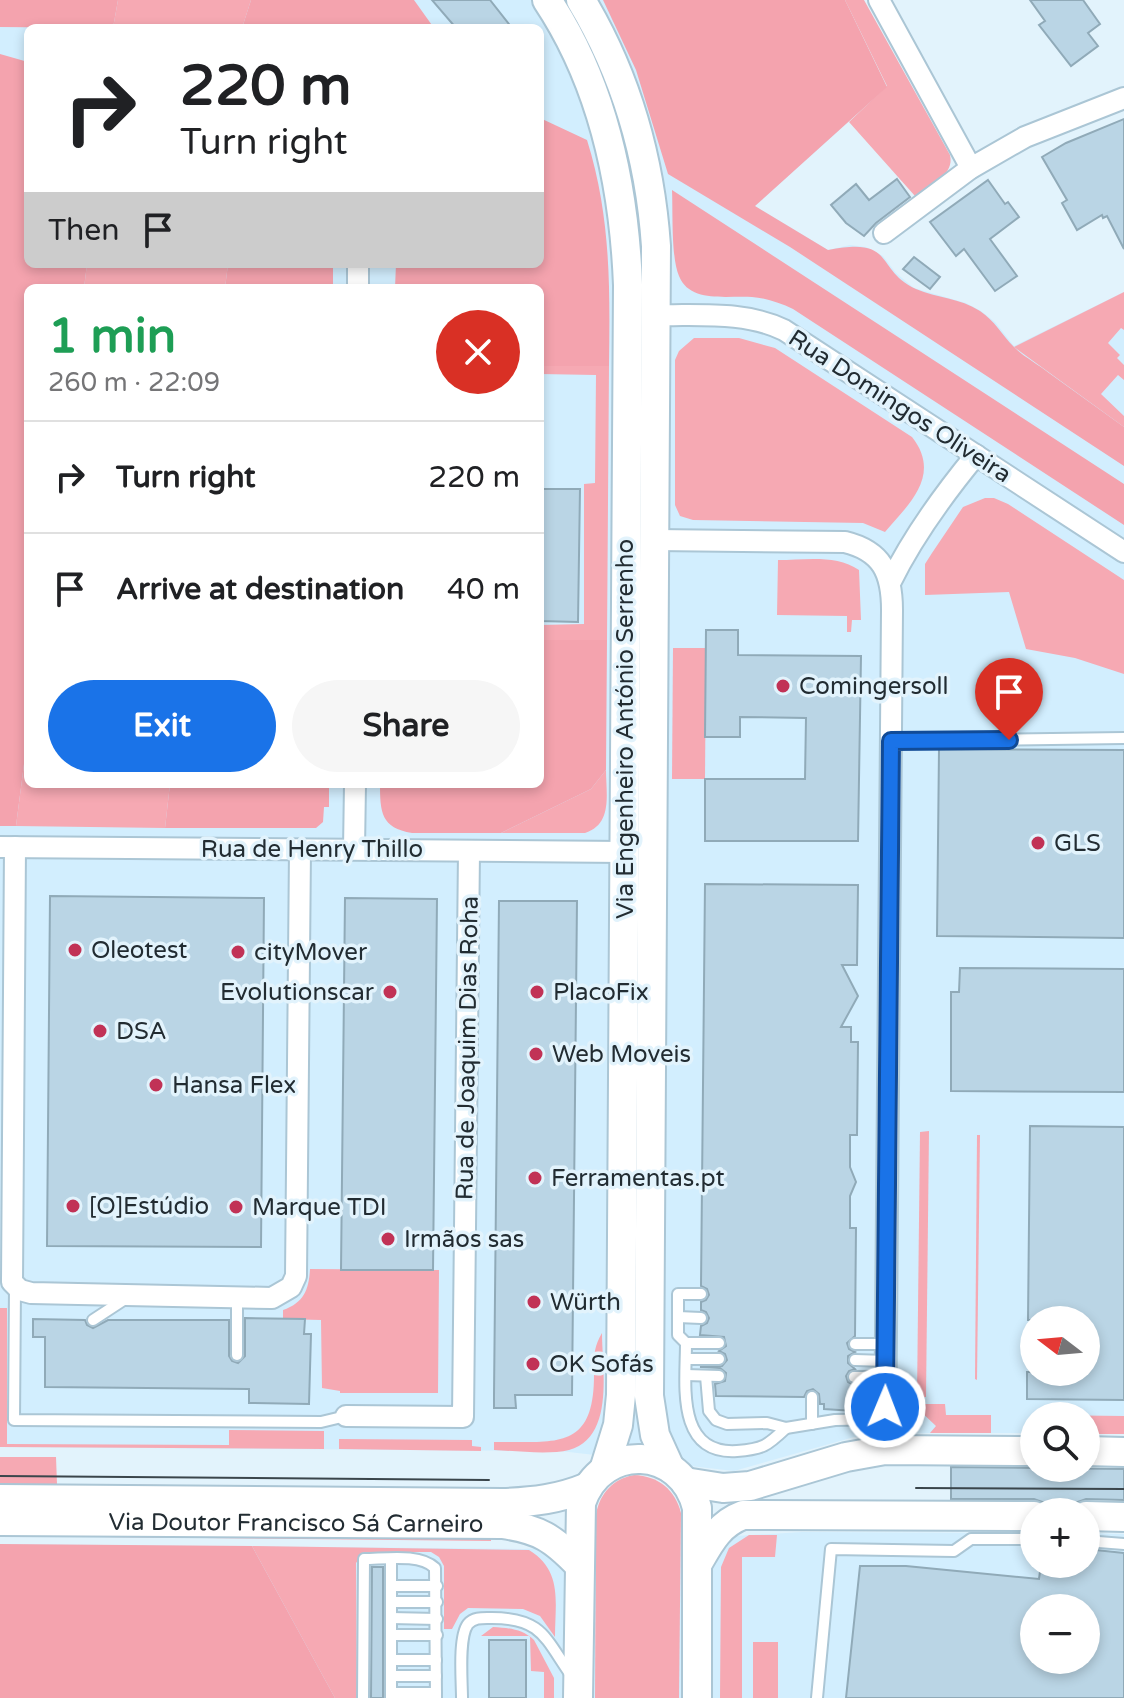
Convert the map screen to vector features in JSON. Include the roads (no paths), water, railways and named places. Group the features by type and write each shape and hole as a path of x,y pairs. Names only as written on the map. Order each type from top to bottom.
{"main road":[{"name":"Via Engenheiro António Serrenho","path":"547,0 578,56 602,118 620,191 626,233 628,285 621,1395 618,1425 580,1513 578,1692"},
{"name":"Via Engenheiro António Serrenho","path":"581,0 617,73 639,139 654,210 657,315 650,1410 655,1435 694,1496 697,1508 697,1698"},
{"name":"Via Doutor Francisco Sá Carneiro","path":"0,1499 502,1503 550,1500 596,1478 617,1462 640,1459 658,1462 678,1475 723,1488 750,1486 846,1457 885,1450 1020,1451"},
{"path":"1100,1451 1124,1452"},
{"path":"697,1564 716,1532 725,1523 743,1515 1020,1516"},
{"path":"1100,1516 1124,1517"},
{"name":"Via Doutor Francisco Sá Carneiro","path":"0,1521 502,1524 535,1530 551,1538 579,1565"}],"street":[{"path":"879,0 971,168"},
{"path":"884,233 971,168 1025,137 1124,98"},
{"name":"Rua Domingos Oliveira","path":"657,315 742,317 770,323 798,338 1124,552"},
{"path":"890,583 908,548 945,493 976,455"},
{"path":"655,540 845,542 870,552 884,566 890,583 885,1450"},
{"path":"354,849 355,788"},
{"path":"8,847 10,1277 15,1286 31,1293 272,1298 291,1287 296,1276 300,850"},
{"name":"Rua de Henry Thillo","path":"8,847 624,852"},
{"name":"Rua de Joaquim Dias Roha","path":"346,1416 463,1417 469,851"}],"lane":[{"path":"891,741 1124,738"},
{"path":"15,1286 14,1420 321,1422 346,1416"},
{"path":"701,1294 678,1294 678,1335 686,1343 719,1343"},
{"path":"93,1320 131,1295"},
{"path":"237,1297 237,1355"},
{"path":"678,1317 701,1318"},
{"path":"686,1343 688,1418 696,1434 707,1444 731,1451 767,1446 786,1428"},
{"path":"855,1344 886,1361"},
{"path":"686,1359 719,1359"},
{"path":"855,1360 886,1361"},
{"path":"854,1377 886,1361"},
{"path":"686,1375 719,1376"},
{"path":"706,1376 707,1405 716,1420 727,1424 767,1423 786,1428 885,1419"},
{"path":"812,1397 812,1424"},
{"path":"817,1698 831,1549 954,1551 971,1539 1020,1539"},
{"path":"1100,1542 1124,1544"},
{"path":"363,1698 364,1559 391,1559 418,1560 435,1568 436,1695 391,1695 391,1559"},
{"path":"391,1586 437,1586"},
{"path":"391,1602 437,1602"},
{"path":"391,1618 437,1619"},
{"path":"462,1698 464,1635 468,1624 477,1618 506,1618 532,1623 578,1692"},
{"path":"391,1635 437,1635"},
{"path":"391,1660 436,1660"},
{"path":"391,1676 436,1676"}],"tram line":[{"path":"0,1476 489,1480"},
{"path":"916,1488 1124,1489"}],"place":[{"name":"Comingersoll","path":"783,686"},
{"name":"GLS","path":"1038,843"},
{"name":"Oleotest","path":"75,950"},
{"name":"cityMover","path":"238,952"},
{"name":"Evolutionscar","path":"390,992"},
{"name":"PlacoFix","path":"537,992"},
{"name":"DSA","path":"100,1031"},
{"name":"Web Moveis","path":"536,1054"},
{"name":"Hansa Flex","path":"156,1085"},
{"name":"Ferramentas.pt","path":"535,1178"},
{"name":"[O]Estúdio","path":"73,1206"},
{"name":"Marque TDI","path":"236,1207"},
{"name":"Irmãos sas","path":"388,1239"},
{"name":"Würth","path":"534,1302"},
{"name":"OK Sofás","path":"533,1364"}]}
